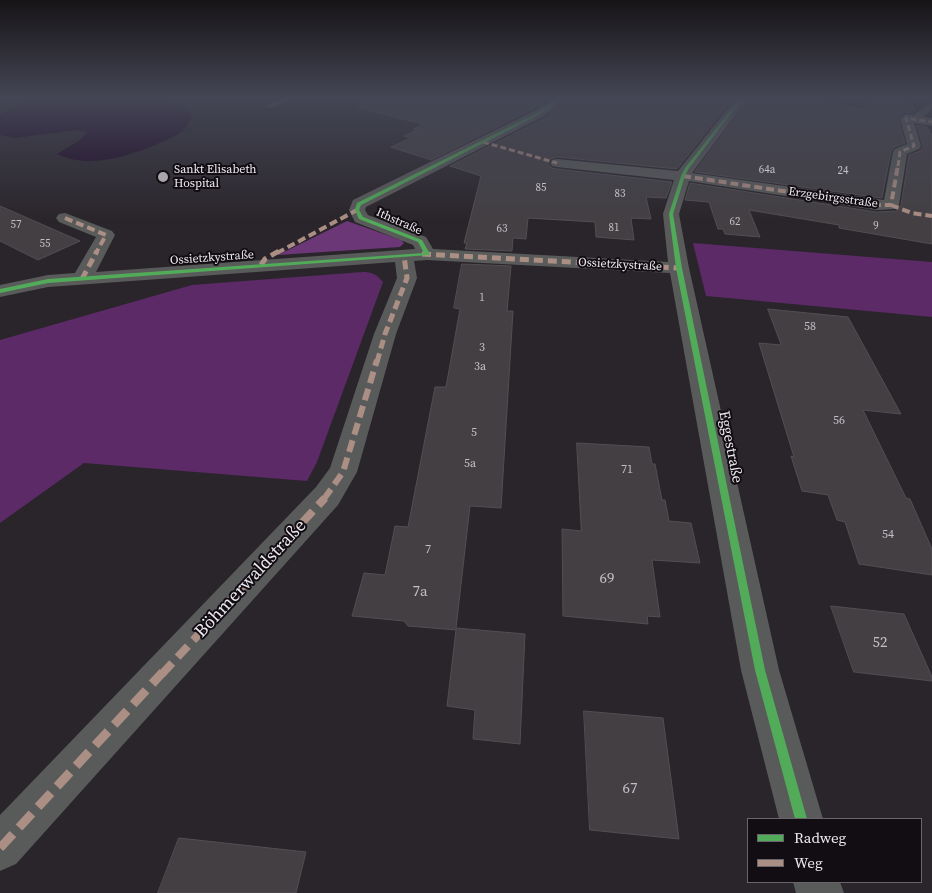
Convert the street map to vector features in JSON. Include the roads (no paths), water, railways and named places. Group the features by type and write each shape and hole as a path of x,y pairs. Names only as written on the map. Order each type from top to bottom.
{"street":[{"name":"Ithstraße","path":"415,255 420,241 361,218 357,210 358,204 489,139"},
{"name":"Eggestraße","path":"711,139 683,176 671,214 679,268 760,670 800,818"},
{"name":"Erzgebirgsstraße","path":"683,176 876,205 891,205 900,152 914,146 912,139"},
{"path":"557,164 683,176"},
{"path":"65,218 106,235 82,279"},
{"name":"Ossietzkystraße","path":"0,291 48,281 415,255 679,268"},
{"name":"Böhmerwaldstraße","path":"0,848 327,496 343,472 385,334 415,255"}],"place":[{"name":"Sankt Elisabeth Hospital","path":"163,177"}]}
